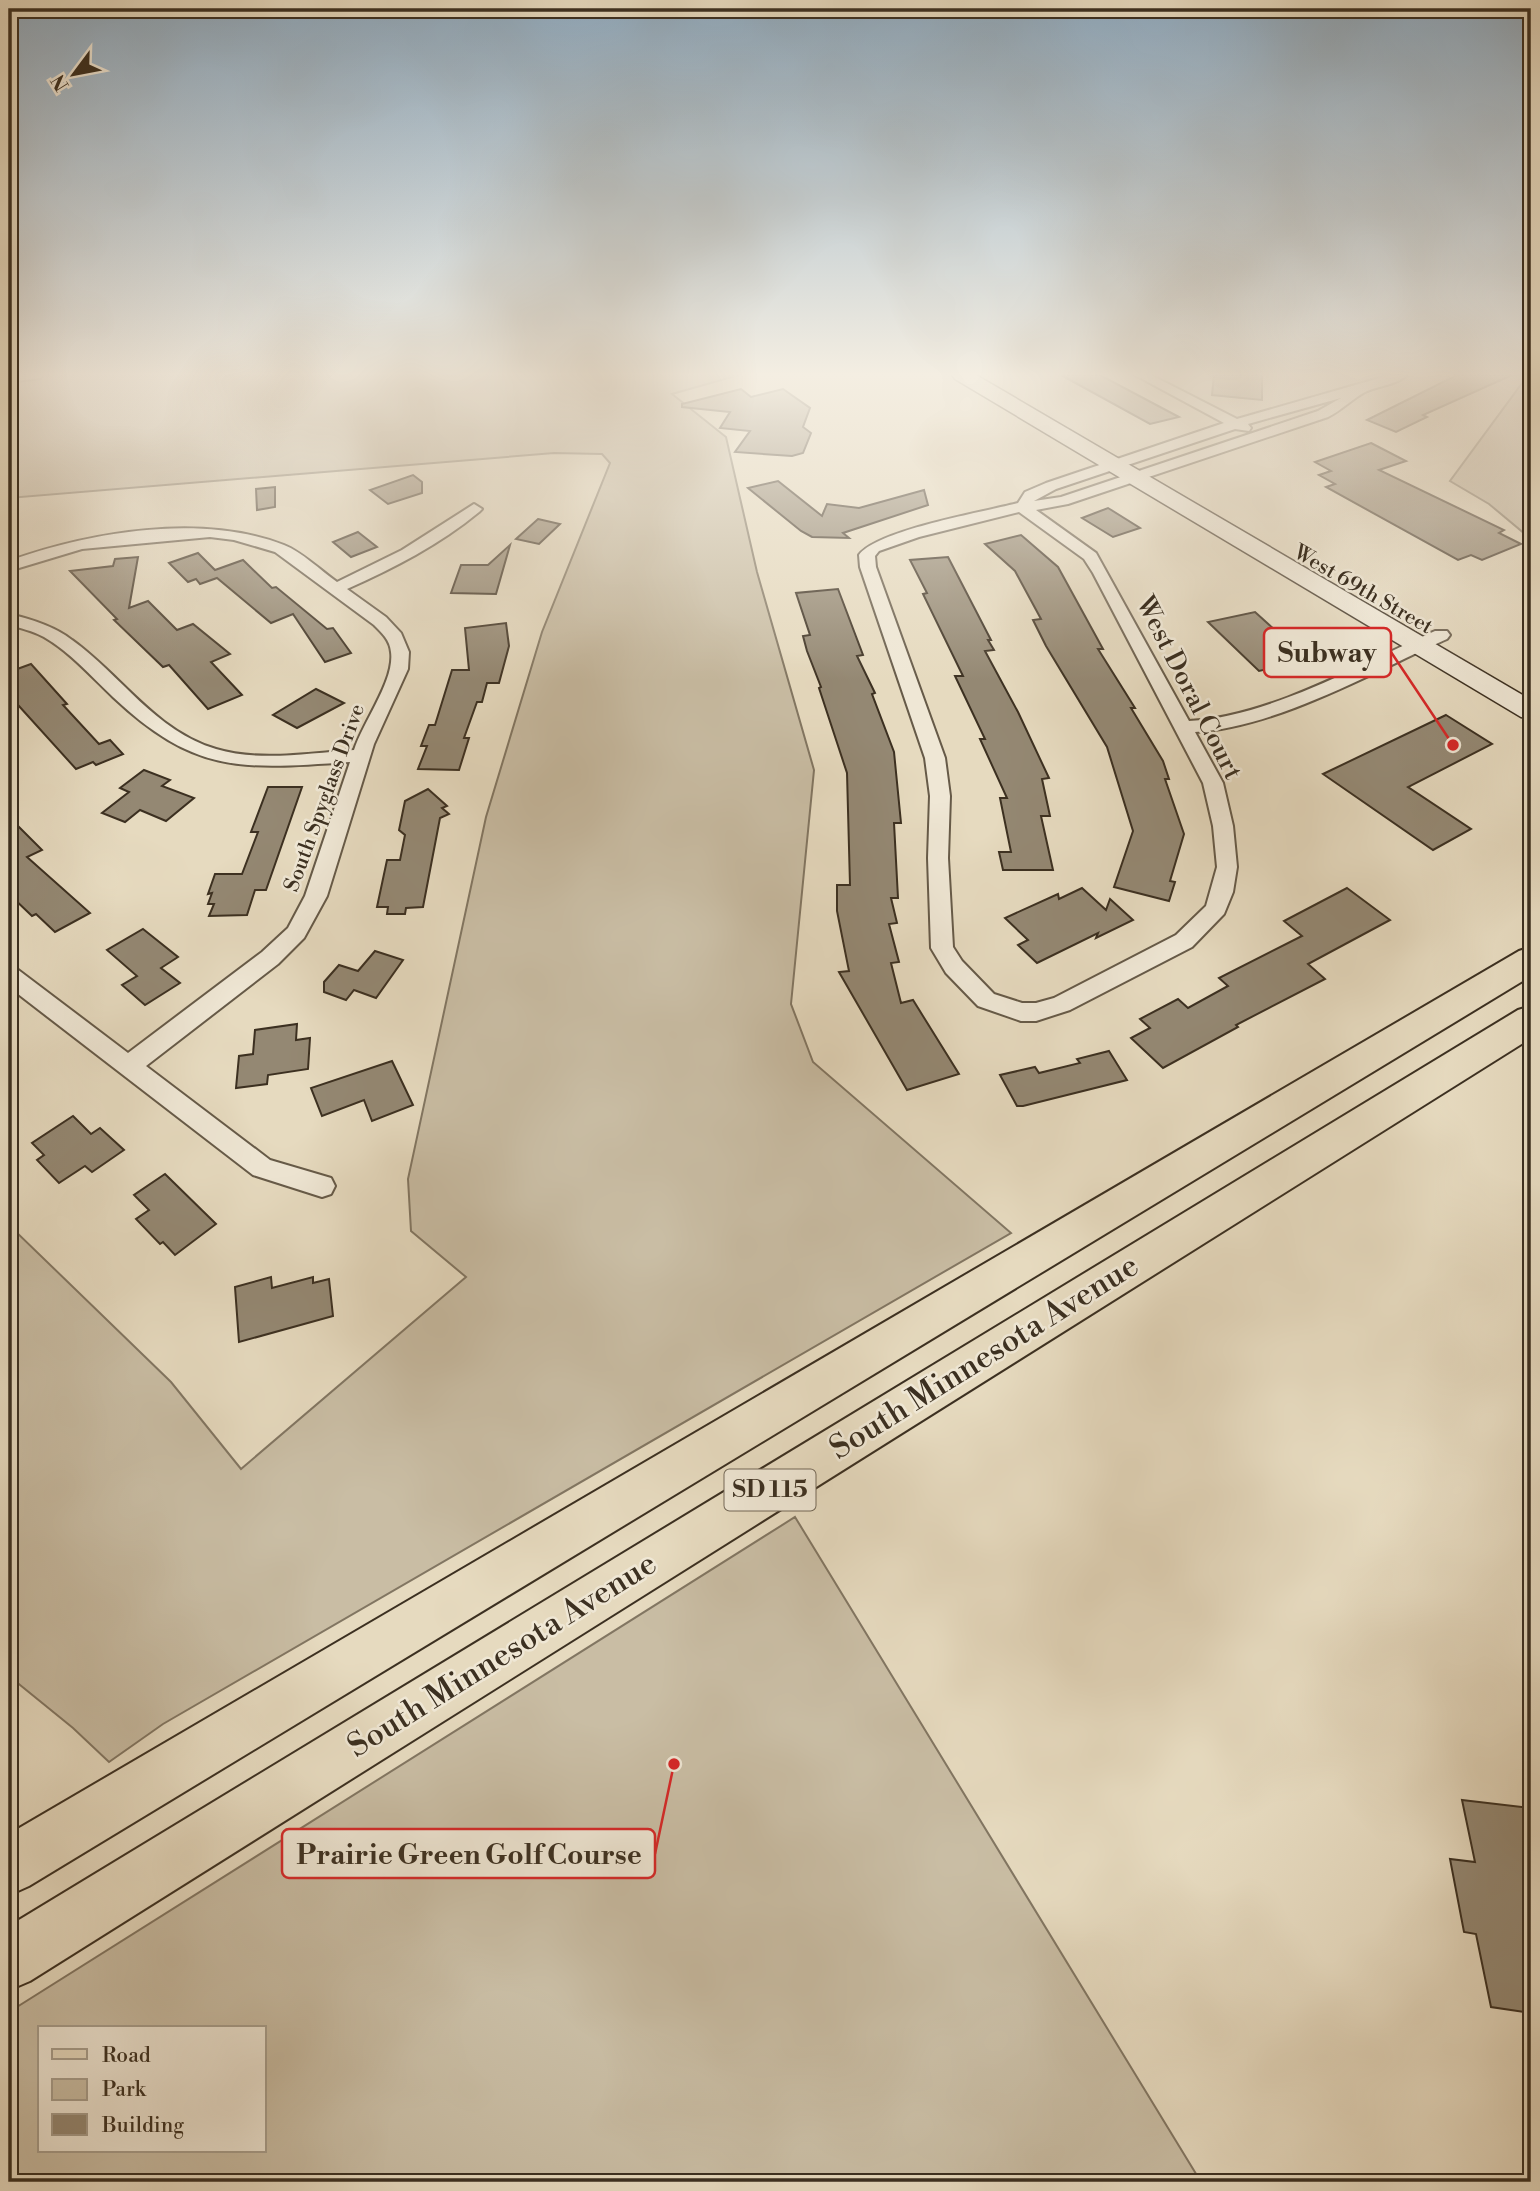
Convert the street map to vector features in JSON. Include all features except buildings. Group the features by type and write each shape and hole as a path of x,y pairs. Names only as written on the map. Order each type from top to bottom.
{"main road":[{"name":"West 69th Street","path":"1158,477 1430,640 1531,711"},
{"name":"West 69th Street","path":"1430,640 1531,687"},
{"name":"South Minnesota Avenue","path":"9,1866 1531,960"},
{"name":"South Minnesota Avenue","path":"9,1960 1531,1020"}],"street":[{"path":"1023,507 1030,495 1080,477"},
{"path":"1023,507 1063,501 1123,477"},
{"name":"West Doral Court","path":"1023,507 1090,556 1213,783 1223,826 1227,867 1216,909 1184,941 1062,1004 1036,1012 1021,1012 986,1000 954,967 942,948 938,859 940,796 935,758 868,567 867,555 873,548 884,543 1023,507"},
{"path":"336,588 411,553 474,509"},
{"name":"South Spyglass Drive","path":"9,566 46,552 82,544 210,532 236,535 281,549 336,588 380,621 395,637 400,652 399,669 361,755 316,897 296,933 270,958 130,1065"},
{"path":"9,619 48,632 67,644 171,735 192,747 224,757 266,760 361,755"},
{"path":"1182,727 1219,725 1280,707 1430,640"},
{"path":"9,975 262,1168 322,1186"}],"green space":[{"path":"9,477 260,477 9,498"},
{"path":"604,477 735,477 757,572 814,770 791,1004 813,1062 1011,1233 163,1724 109,1762 73,1728 9,1676 9,1225 171,1382 241,1469 466,1277 411,1231 408,1179 486,817 542,632"},
{"path":"1453,477 1531,477 1531,539 1489,504 1450,481"},
{"path":"795,1517 1201,2182 9,2182 9,2012"}],"place":[{"name":"Subway","path":"1453,745"},
{"name":"Prairie Green Golf Course","path":"674,1764"}]}
